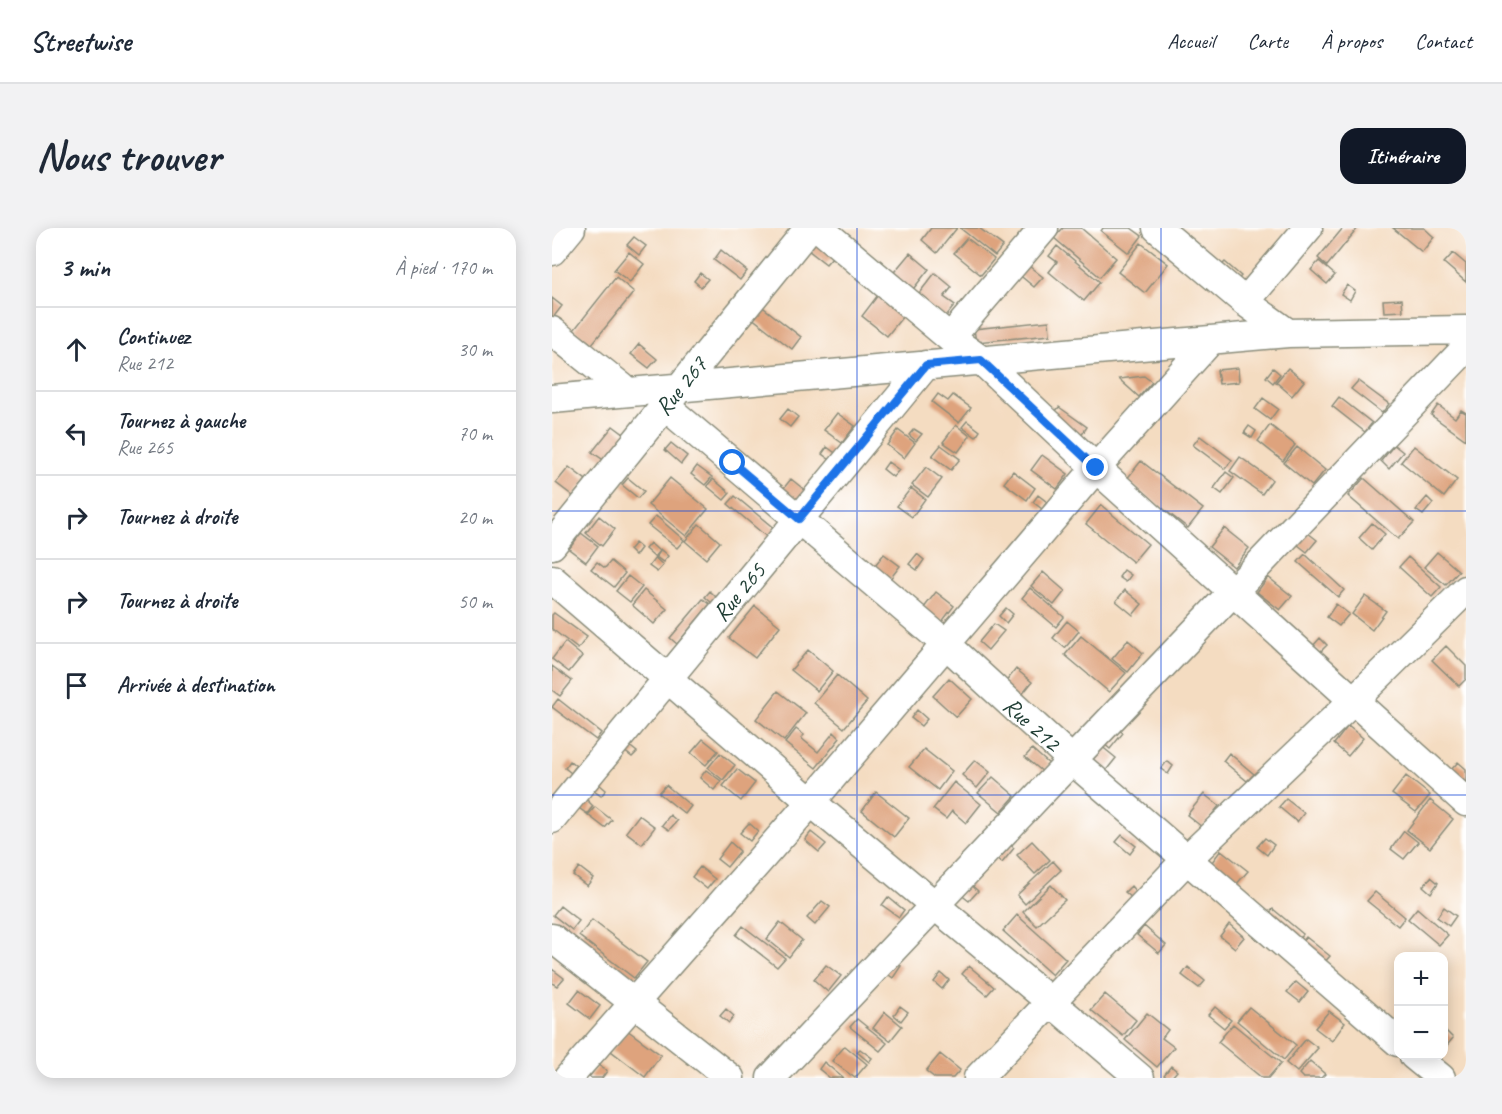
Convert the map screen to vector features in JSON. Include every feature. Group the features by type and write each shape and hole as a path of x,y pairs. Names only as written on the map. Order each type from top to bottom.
{"street":[{"path":"552,251 571,228"},
{"name":"Rue 267","path":"552,545 809,228"},
{"path":"819,228 950,338 981,360 1096,468 1466,802"},
{"path":"950,338 1044,228"},
{"path":"1157,228 1245,302 1288,333"},
{"path":"1245,302 1308,228"},
{"path":"552,399 628,392 672,397 926,365 1288,333 1466,330"},
{"path":"552,331 628,392"},
{"path":"568,1078 811,802 1096,468 1211,340"},
{"path":"771,1078 1466,348"},
{"name":"Rue 265","path":"552,819 926,365"},
{"name":"Rue 212","path":"672,397 799,519 946,645 1072,760 1394,1039"},
{"path":"552,579 811,802 1140,1078"},
{"path":"978,1078 1187,859 1466,590"},
{"path":"552,938 730,1078"},
{"path":"1419,1060 1441,1078"}],"building":[{"path":"931,228 957,228 937,253 922,240"},
{"path":"960,228 979,228 1003,246 995,256"},
{"path":"1063,228 1081,228 1116,258 1100,277 1054,238"},
{"path":"1103,228 1131,228 1142,236 1129,253 1101,231"},
{"path":"1343,228 1358,228 1327,266 1318,258"},
{"path":"1393,228 1424,228 1434,237 1422,252"},
{"path":"634,237 646,246 639,255 627,245"},
{"path":"967,238 994,259 981,275 954,253"},
{"path":"814,241 833,256 826,264 808,250"},
{"path":"1141,243 1168,264 1145,293 1118,272"},
{"path":"1057,246 1100,282 1084,301 1049,272 1057,262 1049,256"},
{"path":"721,250 747,271 740,280 714,260"},
{"path":"629,252 644,264 630,282 614,270"},
{"path":"910,253 929,269 910,293 890,277"},
{"path":"1453,253 1466,264 1466,282 1444,263"},
{"path":"1319,261 1335,275 1327,284 1311,270"},
{"path":"1225,262 1241,276 1234,284 1217,270"},
{"path":"1025,263 1043,277 1034,287 1017,273"},
{"path":"700,273 708,279 701,287 694,281"},
{"path":"935,273 952,287 944,297 955,305 943,320 916,297"},
{"path":"616,277 634,292 592,344 574,330"},
{"path":"1347,285 1355,291 1350,300 1341,294"},
{"path":"878,295 903,316 887,336 862,316"},
{"path":"552,298 562,306 552,319"},
{"path":"1402,299 1403,311 1384,312 1383,300"},
{"path":"760,305 801,337 792,349 751,317"},
{"path":"1049,321 1050,335 976,342 974,329"},
{"path":"639,344 657,359 649,368 631,354"},
{"path":"1238,368 1239,382 1219,384 1217,370"},
{"path":"1273,368 1280,374 1273,383 1266,377"},
{"path":"1288,368 1304,381 1292,396 1276,382"},
{"path":"1144,376 1152,382 1139,397 1119,379"},
{"path":"1358,381 1389,404 1382,413 1351,389"},
{"path":"938,394 948,401 953,395 971,408 959,423 932,402"},
{"path":"1339,397 1372,423 1365,432 1332,406"},
{"path":"1263,398 1278,409 1270,420 1255,409"},
{"path":"1438,405 1455,418 1461,410 1466,413 1466,440 1431,415"},
{"path":"1059,407 1087,427 1081,436 1052,416"},
{"path":"788,409 798,417 790,427 780,419"},
{"path":"837,413 855,426 842,443 824,430"},
{"path":"967,421 980,431 976,437 962,427"},
{"path":"956,425 970,436 958,452 943,442"},
{"path":"1270,425 1295,445 1283,461 1258,441"},
{"path":"613,426 625,435 605,461 592,452"},
{"path":"1249,426 1256,431 1252,438 1244,433"},
{"path":"914,429 922,434 916,441 909,435"},
{"path":"898,430 915,443 904,458 887,445"},
{"path":"1200,436 1232,460 1225,469 1193,445"},
{"path":"671,443 687,456 681,464 665,450"},
{"path":"941,445 960,459 951,470 932,456"},
{"path":"1394,445 1403,452 1389,469 1381,461"},
{"path":"1414,446 1457,480 1444,497 1401,462"},
{"path":"827,447 838,455 833,462 822,454"},
{"path":"1297,447 1325,470 1312,486 1284,463"},
{"path":"1042,455 1068,474 1057,489 1031,470"},
{"path":"1240,457 1272,480 1262,494 1230,471"},
{"path":"1141,461 1203,509 1188,528 1126,480"},
{"path":"888,462 899,470 893,477 883,469"},
{"path":"697,466 712,477 705,485 691,474"},
{"path":"569,467 586,480 573,496 556,483"},
{"path":"926,467 942,479 928,497 912,485"},
{"path":"1013,471 1035,488 1027,500 1004,483"},
{"path":"1226,472 1234,478 1222,494 1214,488"},
{"path":"628,478 644,491 638,498 622,485"},
{"path":"670,478 708,509 686,536 648,505"},
{"path":"1364,478 1414,522 1398,539 1348,496"},
{"path":"713,479 730,493 724,500 707,486"},
{"path":"791,479 806,491 793,507 779,494"},
{"path":"911,488 925,499 912,517 897,506"},
{"path":"1038,495 1047,502 1042,509 1033,502"},
{"path":"735,496 776,530 768,538 728,504"},
{"path":"1427,497 1433,503 1423,515 1416,510"},
{"path":"1101,505 1148,544 1133,562 1086,524"},
{"path":"599,516 615,529 602,546 586,533"},
{"path":"656,516 684,540 677,548 648,525"},
{"path":"1372,523 1385,534 1372,550 1359,538"},
{"path":"699,524 720,542 706,559 685,541"},
{"path":"1224,528 1249,548 1234,567 1209,547"},
{"path":"581,533 598,546 586,562 569,549"},
{"path":"1308,533 1317,540 1307,552 1298,545"},
{"path":"635,543 641,548 635,556 629,550"},
{"path":"650,543 659,551 654,557 645,549"},
{"path":"661,550 668,556 663,562 656,557"},
{"path":"1437,552 1459,571 1446,585 1424,567"},
{"path":"884,554 900,566 887,583 871,570"},
{"path":"917,554 924,560 917,570 909,564"},
{"path":"1305,554 1344,590 1338,597 1298,562"},
{"path":"1408,557 1441,587 1432,597 1399,567"},
{"path":"655,558 663,565 657,572 649,566"},
{"path":"611,561 625,573 614,587 591,569 597,562 605,568"},
{"path":"1124,570 1131,575 1126,582 1119,577"},
{"path":"1043,572 1065,591 1054,605 1031,586"},
{"path":"628,576 642,587 630,602 616,591"},
{"path":"1268,577 1292,596 1280,610 1257,592"},
{"path":"1030,588 1064,617 1056,627 1022,598"},
{"path":"644,590 667,609 654,624 632,605"},
{"path":"1125,590 1142,604 1133,615 1116,601"},
{"path":"710,591 716,597 712,603 705,597"},
{"path":"936,592 954,606 941,623 923,609"},
{"path":"1365,596 1386,611 1372,630 1352,614"},
{"path":"703,599 710,604 677,644 670,638"},
{"path":"1336,604 1349,614 1339,626 1327,617"},
{"path":"755,606 780,626 755,658 729,638"},
{"path":"1006,608 1013,614 1006,623 999,616"},
{"path":"554,613 587,637 578,649 552,629"},
{"path":"1067,621 1079,631 1065,648 1053,638"},
{"path":"994,624 1004,631 988,650 979,642"},
{"path":"1081,636 1126,673 1109,692 1065,655"},
{"path":"1320,638 1327,645 1320,652 1313,646"},
{"path":"1128,640 1143,653 1128,672 1112,659"},
{"path":"565,642 582,656 569,672 552,659"},
{"path":"1446,646 1466,666 1466,679 1459,686 1432,660"},
{"path":"808,650 833,671 817,691 791,670"},
{"path":"552,666 572,681 560,696 552,690"},
{"path":"1016,669 1032,682 1017,701 1001,688"},
{"path":"837,675 867,701 844,728 814,703"},
{"path":"949,678 972,699 956,717 933,696"},
{"path":"778,691 806,713 784,741 756,719"},
{"path":"558,699 601,733 596,740 552,707"},
{"path":"917,710 927,719 921,726 911,718"},
{"path":"1348,726 1363,738 1348,756 1334,744"},
{"path":"1115,727 1123,733 1110,749 1103,743"},
{"path":"796,729 804,735 801,738 818,752 834,732 840,738 816,768 785,743"},
{"path":"703,739 718,751 706,765 691,753"},
{"path":"627,744 637,752 632,757 623,750"},
{"path":"1100,745 1116,758 1100,778 1084,764"},
{"path":"924,749 952,771 938,790 909,767"},
{"path":"1032,749 1049,764 1043,772 1025,757"},
{"path":"720,753 735,765 723,780 708,768"},
{"path":"1229,753 1254,774 1247,781 1223,761"},
{"path":"975,760 990,772 977,788 962,775"},
{"path":"570,761 576,766 571,773 565,768"},
{"path":"1167,761 1173,766 1168,774 1161,769"},
{"path":"1458,762 1466,769 1466,784 1451,770"},
{"path":"737,769 755,783 741,801 723,786"},
{"path":"706,770 721,781 714,790 700,778"},
{"path":"1406,776 1430,795 1416,812 1392,794"},
{"path":"993,777 1015,796 1001,812 978,793"},
{"path":"954,782 981,804 966,823 952,811 946,819 933,809"},
{"path":"599,784 606,790 601,796 594,791"},
{"path":"666,785 691,806 685,814 659,793"},
{"path":"876,792 909,818 894,837 862,811"},
{"path":"1204,794 1219,806 1202,827 1187,815"},
{"path":"586,799 593,806 587,814 579,808"},
{"path":"1286,799 1304,813 1297,822 1279,807"},
{"path":"1430,800 1453,819 1430,848 1407,830"},
{"path":"595,807 612,820 605,828 588,815"},
{"path":"639,815 655,827 642,844 626,832"},
{"path":"670,815 677,821 669,830 662,825"},
{"path":"749,823 758,831 750,841 740,833"},
{"path":"1404,831 1418,842 1404,859 1391,849"},
{"path":"811,832 826,844 819,852 805,840"},
{"path":"1122,835 1136,846 1130,854 1116,842"},
{"path":"1265,838 1274,845 1267,855 1257,847"},
{"path":"1032,841 1050,860 1035,874 1017,855"},
{"path":"730,842 740,851 727,867 717,859"},
{"path":"1008,843 1014,848 1002,863 996,858"},
{"path":"1221,850 1248,871 1235,886 1209,866"},
{"path":"1053,861 1061,870 1025,904 1017,895"},
{"path":"579,867 593,878 587,886 573,875"},
{"path":"700,867 715,879 707,889 692,877"},
{"path":"1431,877 1438,883 1431,893 1423,886"},
{"path":"969,883 978,891 969,901 960,894"},
{"path":"1051,885 1065,900 1037,926 1023,912"},
{"path":"1131,886 1137,893 1132,898 1125,892"},
{"path":"1375,892 1405,917 1398,926 1367,901"},
{"path":"888,897 904,910 899,917 882,905"},
{"path":"822,901 830,907 815,925 807,918"},
{"path":"560,906 579,921 572,930 553,915"},
{"path":"1444,907 1456,916 1449,926 1437,917"},
{"path":"1417,908 1448,935 1439,945 1408,919"},
{"path":"1273,909 1303,934 1295,943 1265,918"},
{"path":"1017,915 1066,959 1052,975 1003,931"},
{"path":"592,920 647,962 634,978 579,936"},
{"path":"780,922 802,940 789,957 767,939"},
{"path":"1229,924 1244,937 1235,948 1220,936"},
{"path":"743,926 785,958 777,967 736,935"},
{"path":"1144,926 1166,945 1159,953 1137,935"},
{"path":"1306,937 1330,956 1322,965 1299,946"},
{"path":"894,961 901,966 893,978 885,972"},
{"path":"826,965 841,976 828,992 814,980"},
{"path":"969,966 994,987 987,995 962,974"},
{"path":"1188,967 1205,981 1199,988 1182,975"},
{"path":"552,969 564,978 557,986 552,983"},
{"path":"941,973 949,980 942,989 934,982"},
{"path":"1296,982 1308,992 1300,1002 1287,992"},
{"path":"579,990 600,1006 590,1019 569,1003"},
{"path":"1105,994 1136,1020 1123,1036 1091,1010"},
{"path":"900,1006 908,1012 901,1021 894,1015"},
{"path":"1215,1007 1231,1020 1224,1028 1208,1015"},
{"path":"1249,1007 1296,1045 1284,1060 1237,1021"},
{"path":"726,1009 734,1016 729,1023 720,1016"},
{"path":"1329,1011 1345,1023 1332,1041 1315,1028"},
{"path":"885,1012 902,1026 890,1041 873,1028"},
{"path":"1147,1013 1168,1030 1162,1038 1174,1047 1157,1067 1125,1040"},
{"path":"857,1019 887,1043 880,1051 850,1027"},
{"path":"1233,1024 1281,1063 1268,1078 1262,1078 1218,1042"},
{"path":"627,1030 661,1055 645,1077 611,1051"},
{"path":"1448,1033 1453,1038 1448,1044"},
{"path":"1306,1039 1318,1048 1297,1072 1286,1063"},
{"path":"845,1046 867,1064 855,1078 832,1061"},
{"path":"860,1049 872,1058 869,1062 857,1052"},
{"path":"940,1054 960,1070 953,1078 935,1078 926,1071"},
{"path":"1310,1061 1325,1074 1321,1078 1303,1078 1299,1074"},
{"path":"824,1062 843,1078 830,1078 819,1069"},
{"path":"598,1065 607,1071 602,1078 589,1077"},
{"path":"1171,1066 1177,1071 1171,1078 1168,1078 1164,1075"}],"route":[{"path":"733,463 799,519 926,365 981,360 1096,468"}]}
